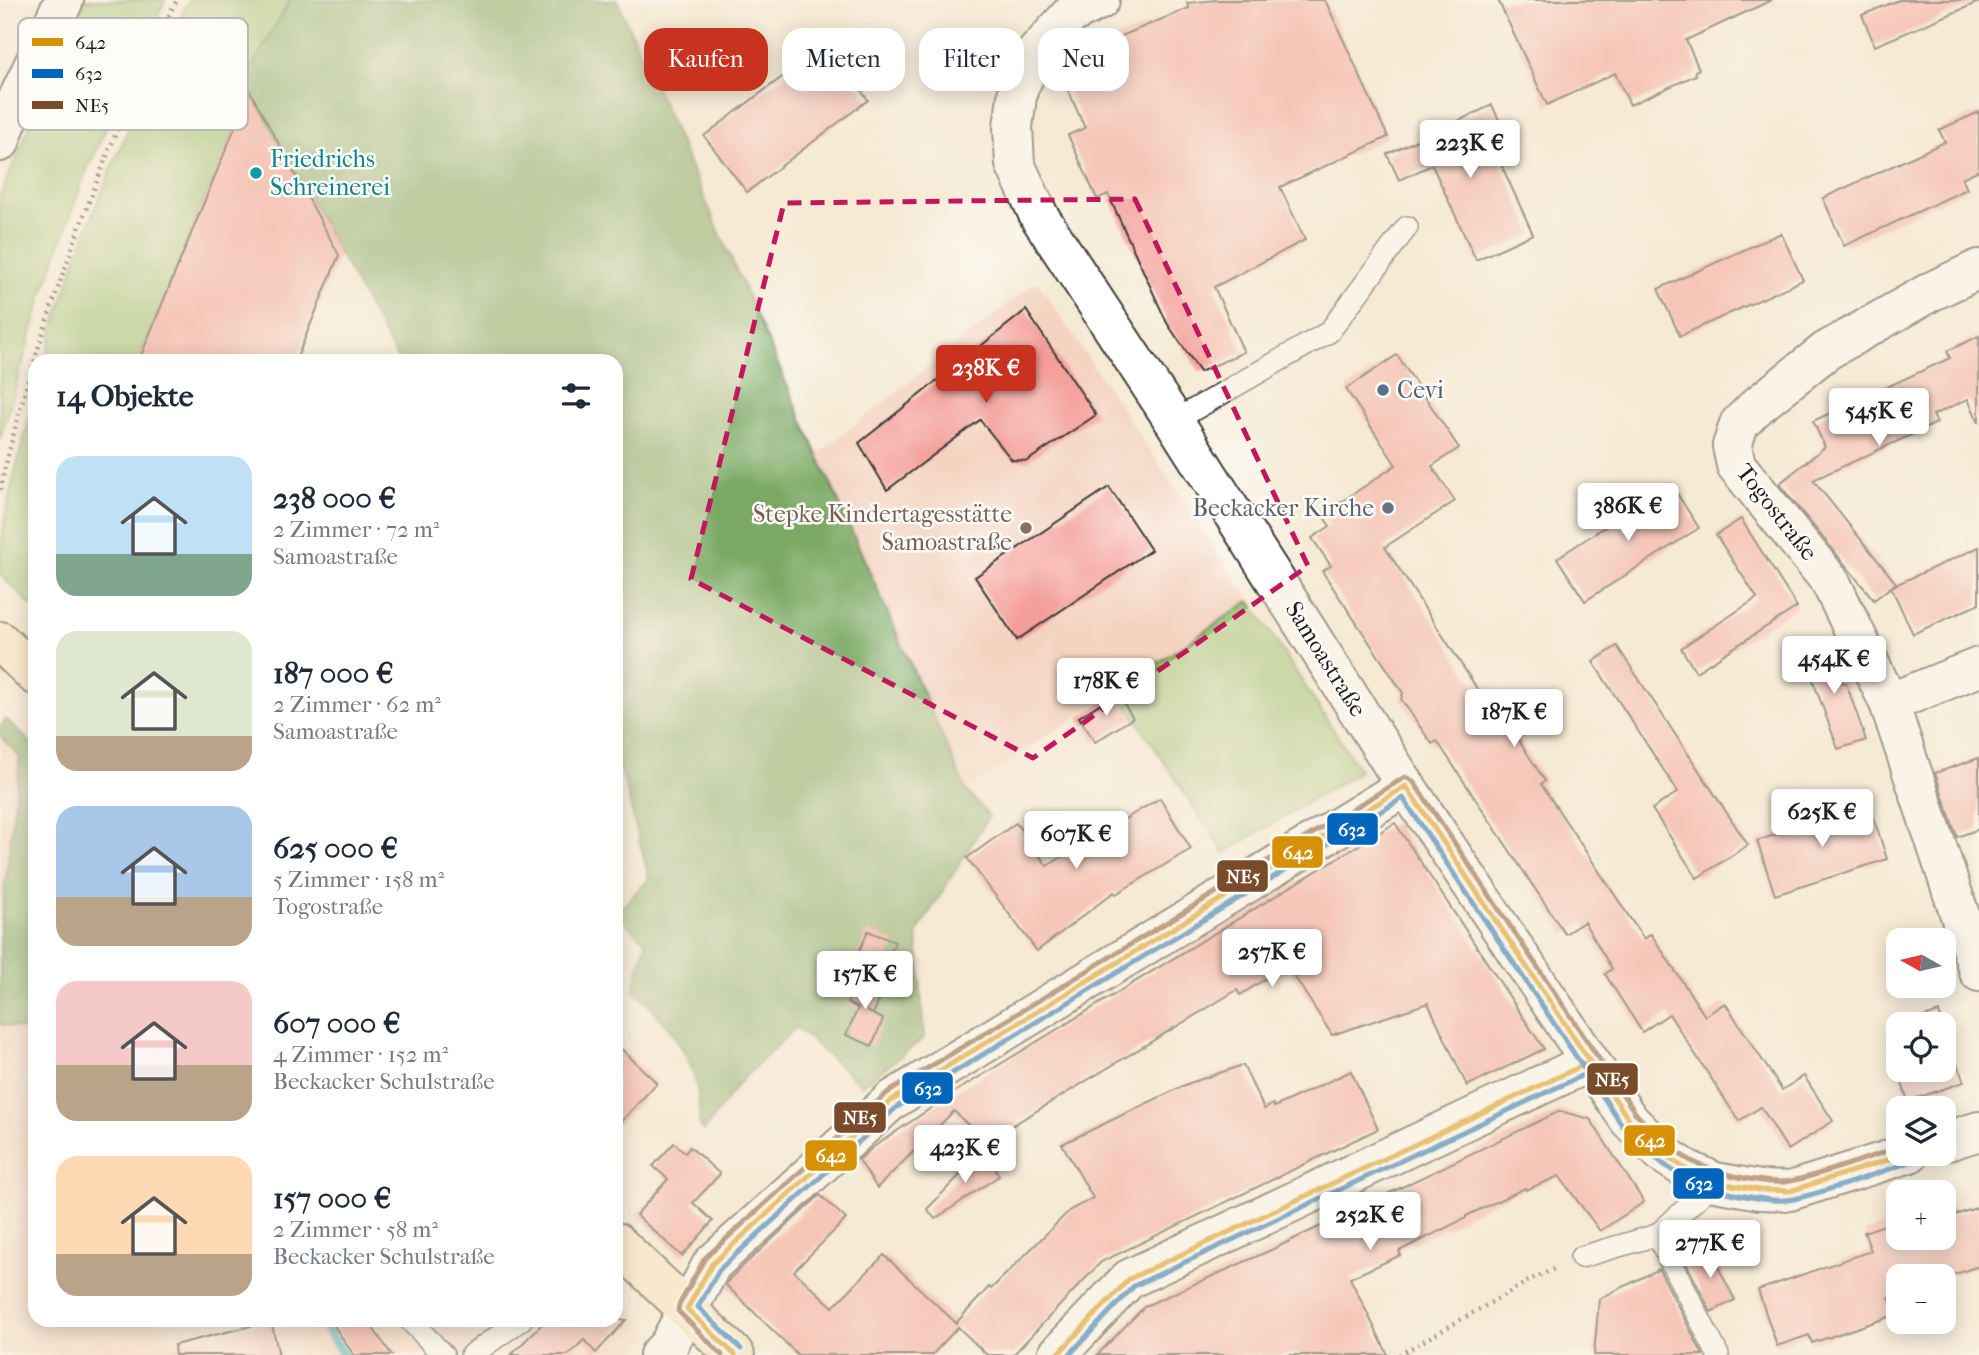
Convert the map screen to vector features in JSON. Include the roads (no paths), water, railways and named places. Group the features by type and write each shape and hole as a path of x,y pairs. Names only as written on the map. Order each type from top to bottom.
{"street":[{"path":"55,18 64,0"},
{"name":"Samoastraße","path":"1100,0 1071,14 1035,54 1018,89 1013,127 1015,164 1039,216 1174,421 1406,786 1629,1120 1663,1154 1686,1169 1715,1182 1760,1190 1790,1191 1886,1161"},
{"path":"2,123 18,91"},
{"name":"Togostraße","path":"1979,270 1932,291 1826,351 1757,406 1739,424 1732,446 1736,465 1830,580 1889,703 1979,972"},
{"path":"0,641 28,668"},
{"path":"1889,703 1979,667"},
{"path":"659,1355 668,1346 712,1264 892,1100 1406,786"},
{"path":"1057,1355 1129,1279 1590,1062"},
{"path":"1956,1138 1979,1131"},
{"path":"623,1249 735,1355"}],"lane":[{"path":"1174,421 1329,332 1408,227"},
{"path":"1581,1257 1657,1235 1715,1182"},
{"path":"1657,1235 1718,1355"},
{"path":"417,1327 443,1355"},
{"path":"471,1355 511,1327"}],"waterway":[{"path":"325,1327 344,1355"}],"place":[{"name":"Friedrichs Schreinerei","path":"256,173"},
{"name":"Cevi","path":"1383,390"},
{"name":"Beckacker Kirche","path":"1388,508"},
{"name":"Stepke Kindertagesstätte Samoastraße","path":"1026,528"}]}
